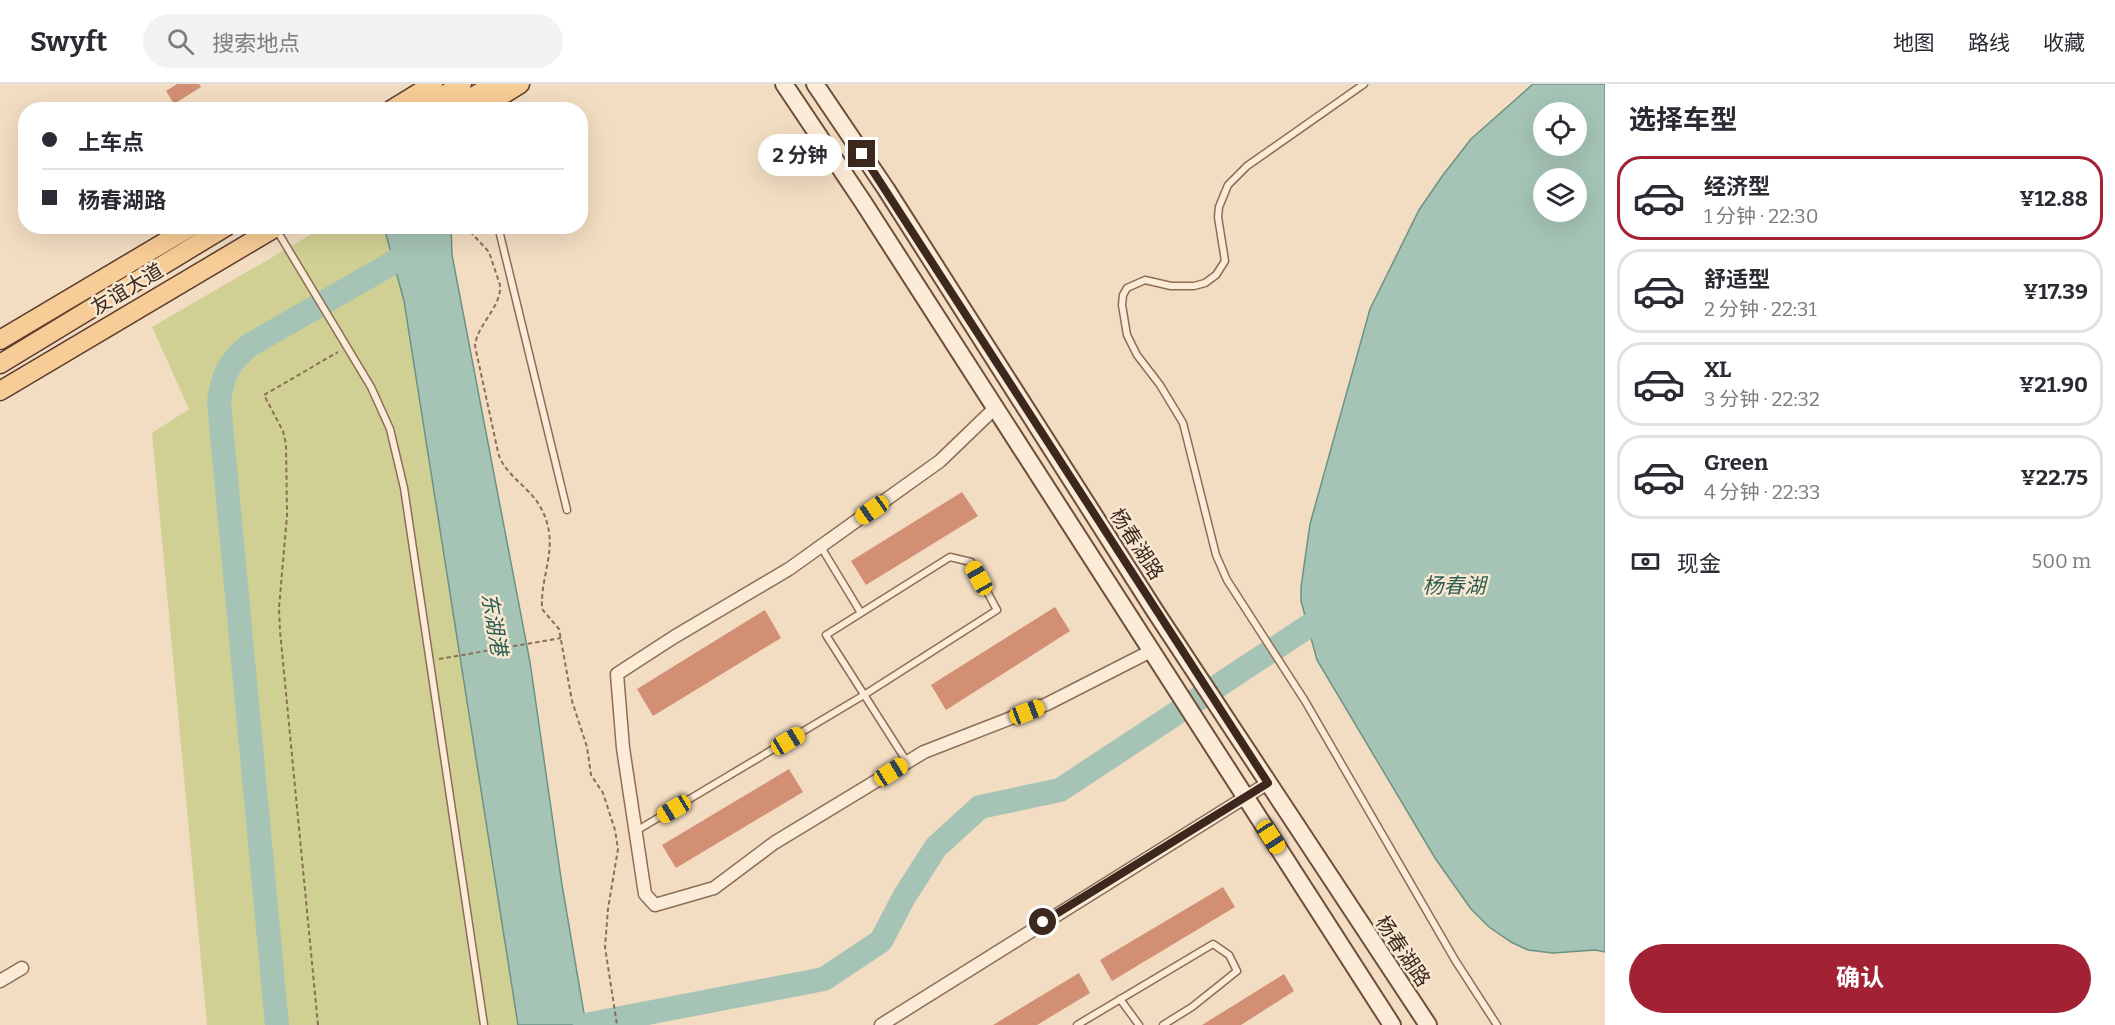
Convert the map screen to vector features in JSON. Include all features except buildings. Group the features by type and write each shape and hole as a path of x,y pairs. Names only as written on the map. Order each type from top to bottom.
{"main road":[{"path":"404,102 433,84"},
{"path":"433,102 462,84"},
{"path":"465,102 494,84"},
{"path":"491,102 520,84"},
{"path":"784,84 863,202 1392,1025"},
{"name":"杨春湖路","path":"815,84 886,189 1180,649 1428,1025"},
{"name":"友谊大道","path":"0,340 179,234"},
{"path":"0,364 214,234"},
{"path":"0,382 258,234"},
{"name":"友谊大道","path":"0,391 258,234"}],"street":[{"path":"995,408 940,461 789,568 617,674 623,748 645,894 655,905 714,888 774,843 924,752 1156,658"},
{"path":"881,1025 1268,783"},
{"path":"0,981 22,968"}],"lane":[{"path":"1364,84 1236,174 1221,201 1218,217 1225,261 1216,275 1205,283 1194,286 1171,286 1145,280 1127,288 1123,295 1122,305 1130,342 1171,401 1183,423 1216,555 1227,580 1305,701 1455,960 1497,1025"},
{"path":"275,234 315,294 371,387 382,409 398,456 483,1025"},
{"path":"500,234 567,510"},
{"path":"820,546 861,613"},
{"path":"636,831 864,695 997,610 971,562 950,557 826,635 864,695 907,762"},
{"path":"1077,1025 1213,944 1229,955 1237,971 1192,1007 1163,1025"},
{"path":"1120,999 1139,1025"}],"path":[{"path":"472,234 489,252 501,291 477,335 475,346 499,458 531,493 544,515 549,533 550,553 542,609 558,627 572,701 587,747 591,775 603,793 613,820 618,849 608,909 605,947 617,1025"},
{"path":"318,1025 280,631 279,608 287,515 286,444 283,431 264,395 347,347"},
{"path":"430,661 561,638"}],"shaded area":[{"path":"312,234 386,234 404,301 518,1025 207,1025 152,433 189,409 152,327"}],"water":[{"name":"杨春湖","path":"1533,84 1605,84 1605,952 1595,950 1553,953 1528,950 1489,927 1471,909 1435,858 1317,660 1301,601 1310,524 1370,309 1419,210 1471,139"},
{"name":"东湖港","path":"386,234 451,234 452,255 530,662 562,885 586,1025 518,1025 404,301"}],"waterway":[{"path":"277,1025 219,403 220,394 231,364 250,345 420,247"},
{"path":"585,1025 824,979 881,941 904,897 936,847 980,807 1060,790 1333,610"}],"route":[{"path":"862,154 1268,783 1043,922"}]}
